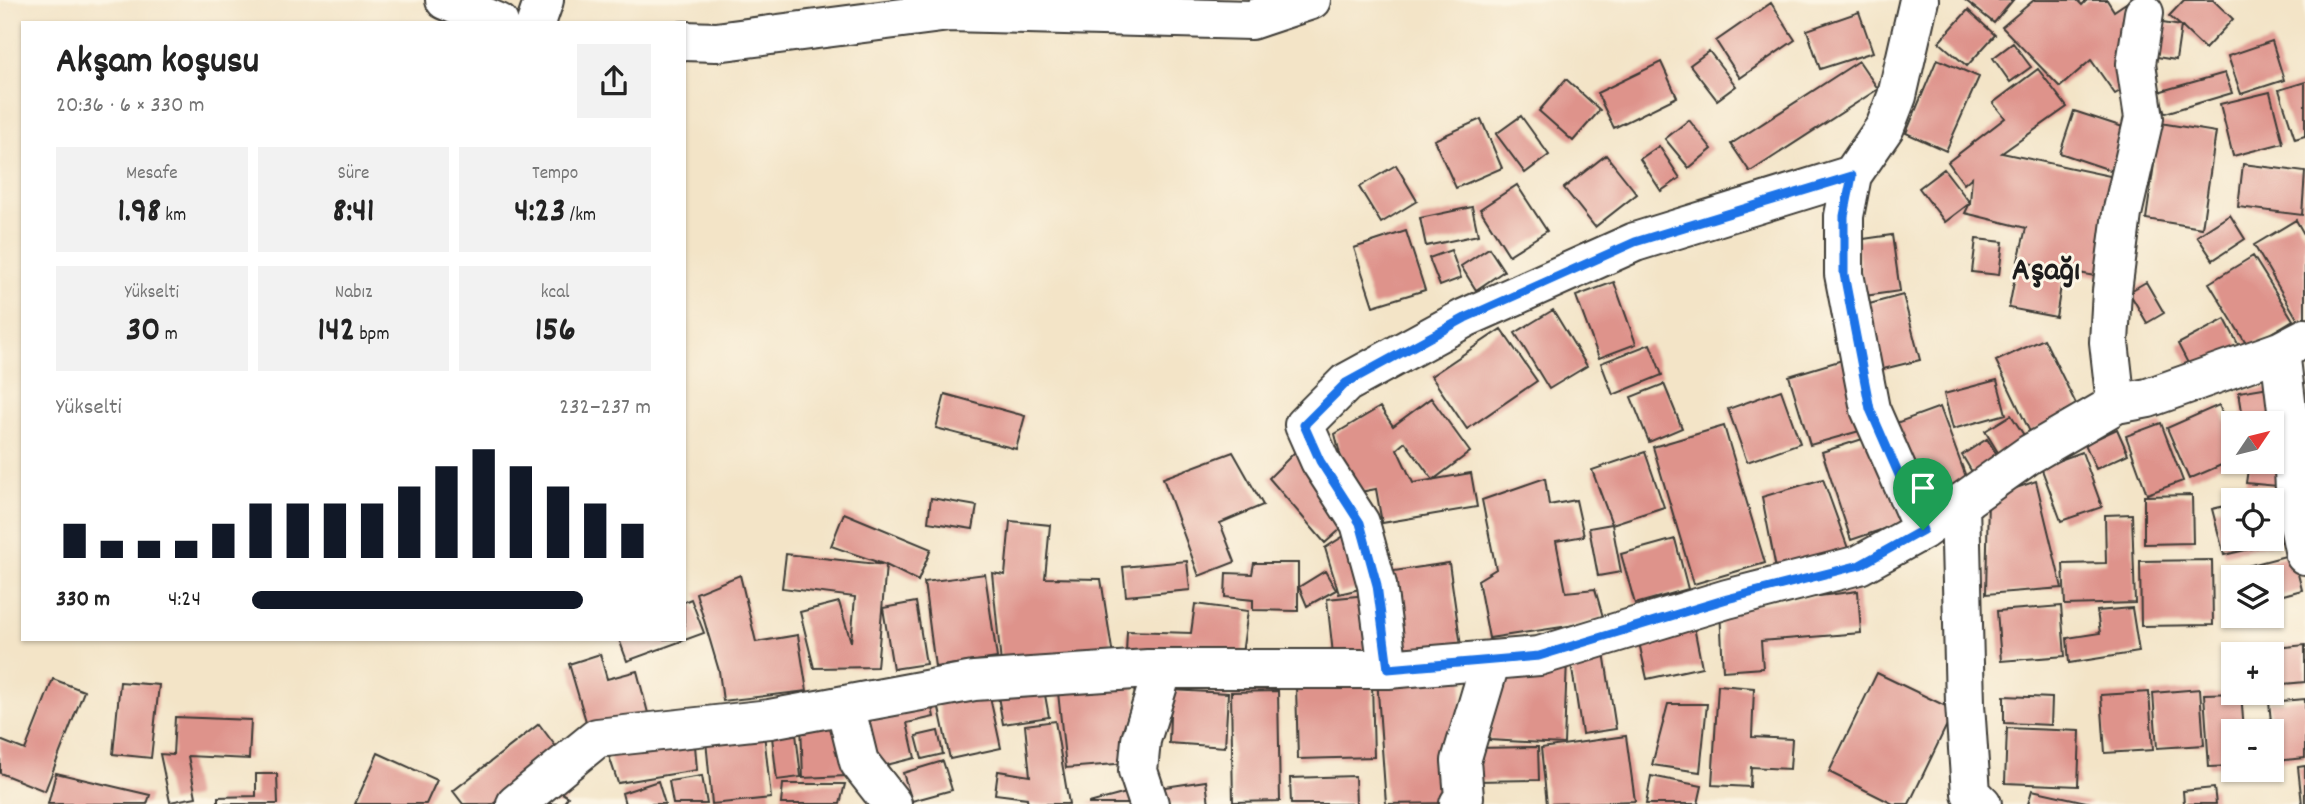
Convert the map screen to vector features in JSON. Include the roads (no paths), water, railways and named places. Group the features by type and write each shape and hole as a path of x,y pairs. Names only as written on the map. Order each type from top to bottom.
{"street":[{"path":"445,0 494,21"},
{"path":"537,21 544,0"},
{"path":"686,41 716,42 949,12 1251,20 1311,0"},
{"path":"1889,0 1908,51"},
{"path":"1919,0 1897,96 1885,127 1852,176 1844,216 1844,274 1870,409 1923,530"},
{"path":"2116,404 2109,342 2112,291 2122,214 2144,118 2136,64 2144,13"},
{"path":"1388,669 1377,585 1360,523 1320,461 1304,425 1346,383 1465,318 1635,242 1852,176"},
{"path":"516,804 597,738 770,719 974,681 1163,669 1388,669 1539,656 1727,599 1860,565 1923,530 2030,454 2116,404 2148,398 2292,344 2296,510 2305,555"},
{"path":"1960,503 1965,704 1971,800"},
{"path":"1459,804 1464,797 1461,761 1491,660"},
{"path":"1149,804 1138,771 1140,740 1163,669"},
{"path":"845,705 859,762 892,804"}],"district":[{"name":"Aşağı","path":"2046,267"}]}
